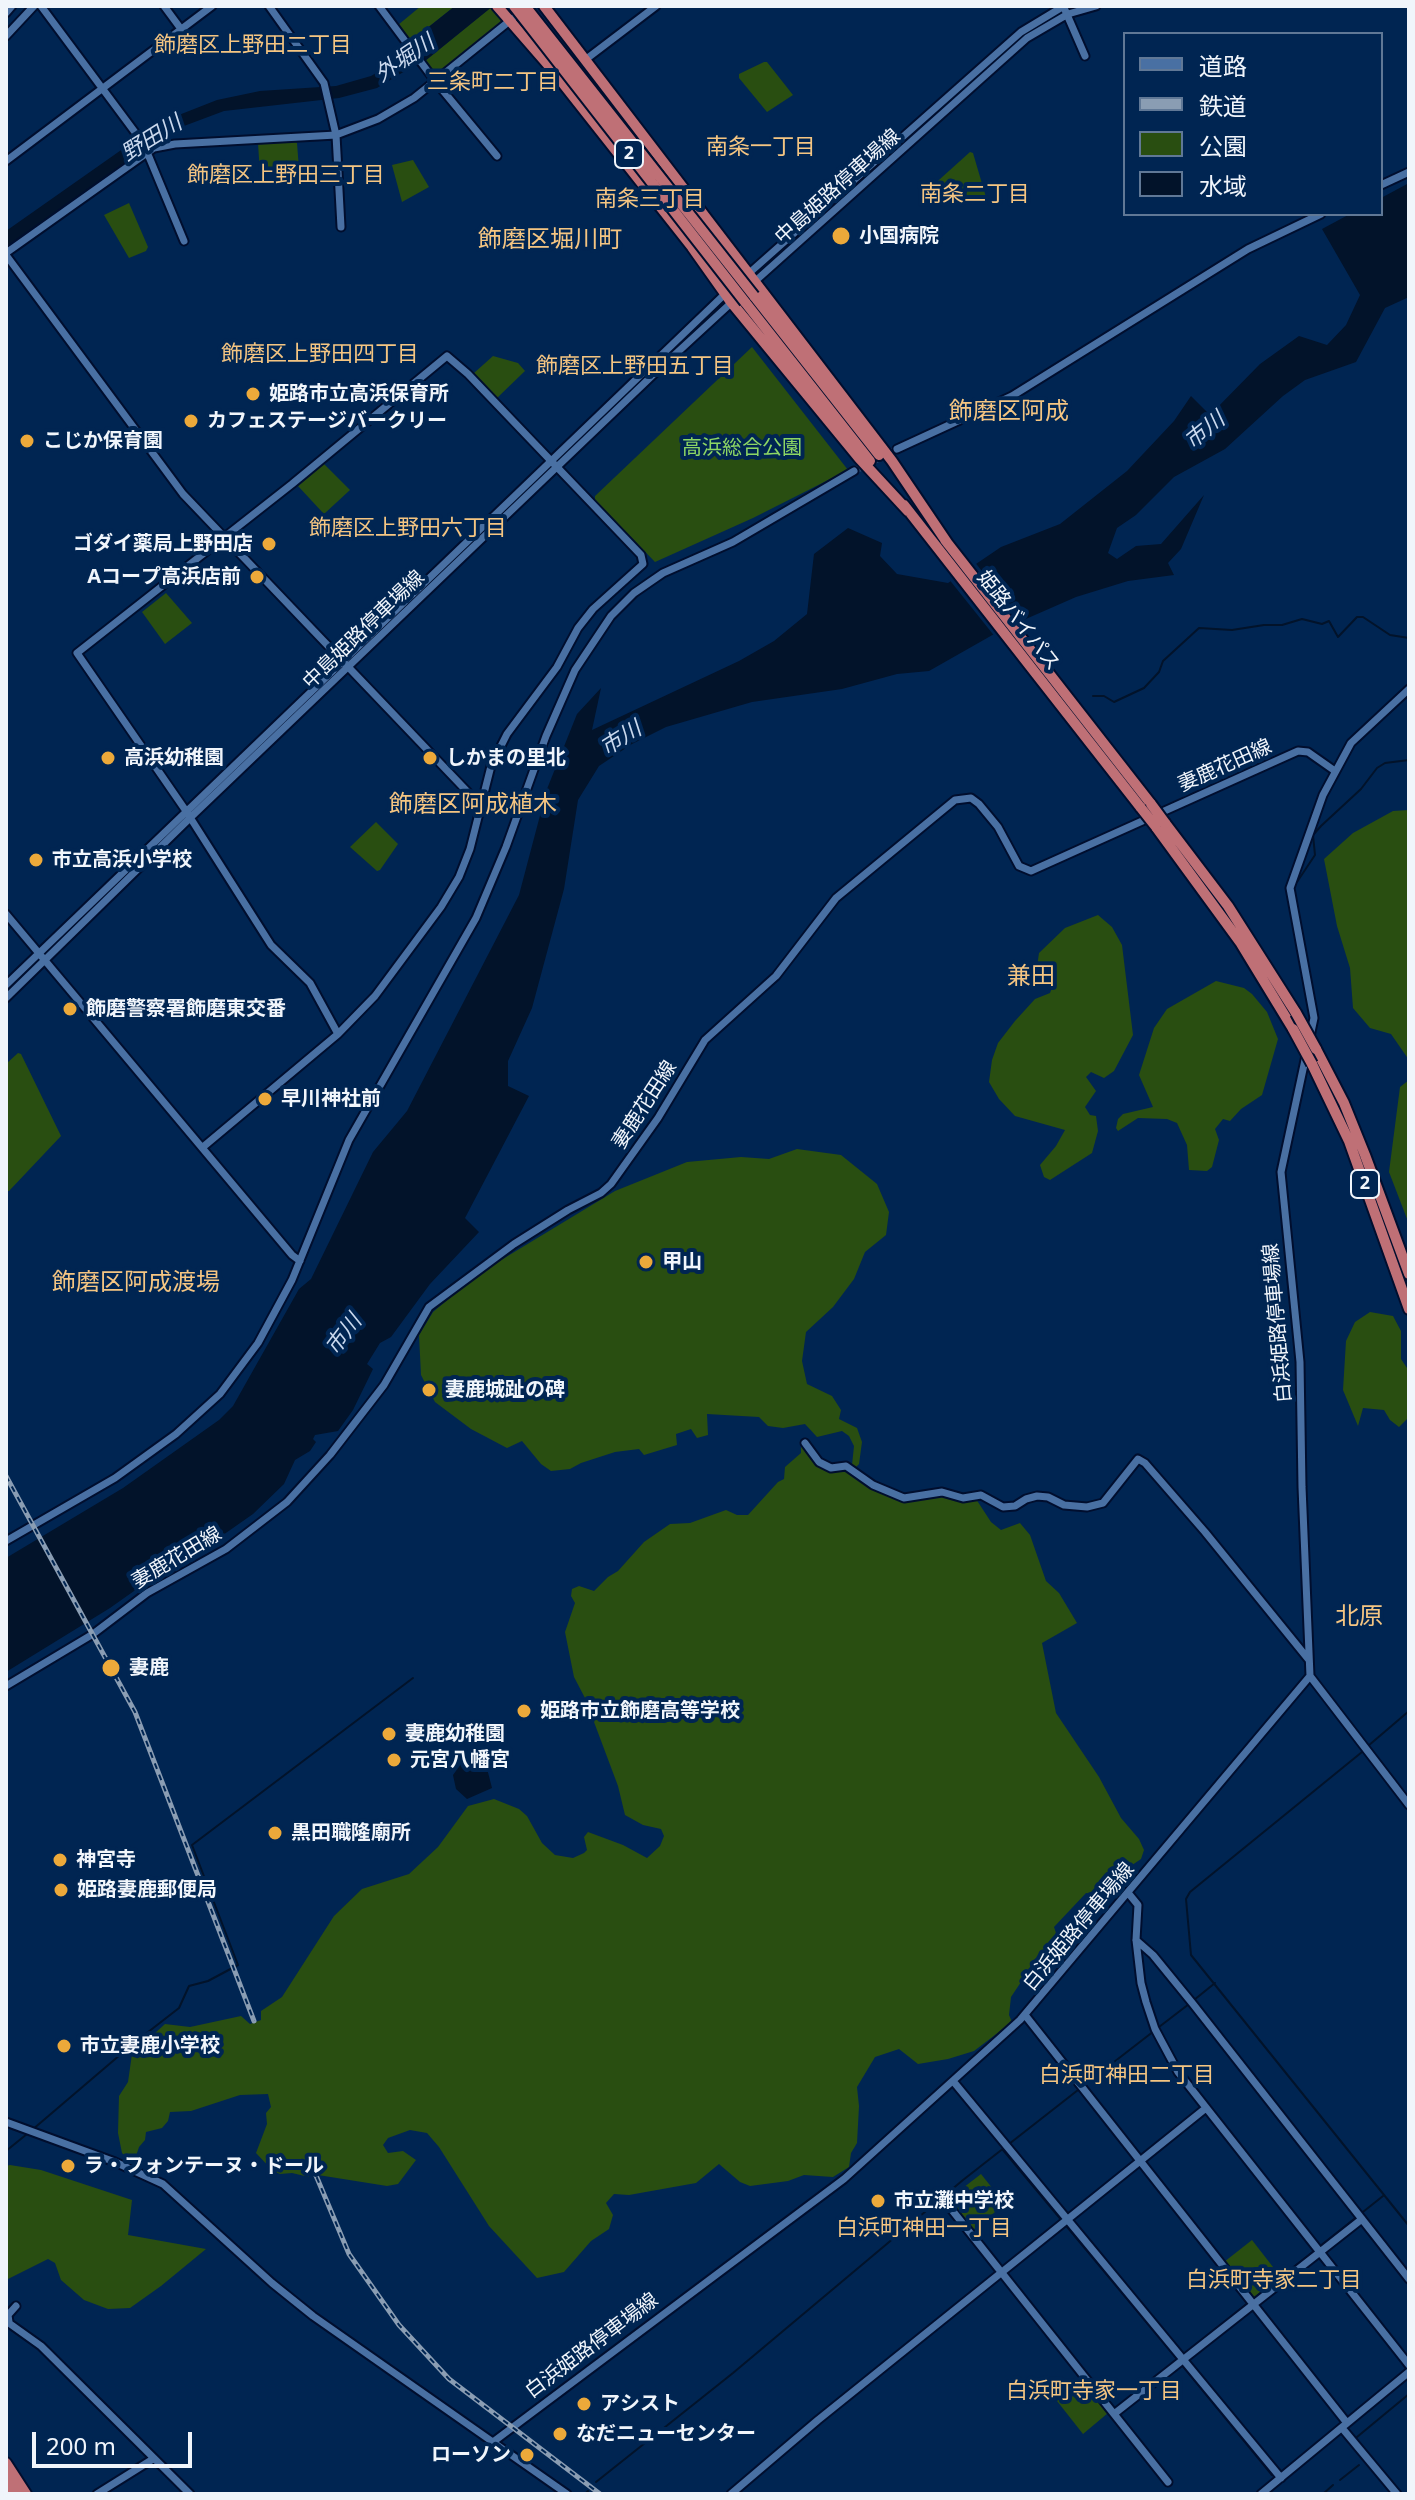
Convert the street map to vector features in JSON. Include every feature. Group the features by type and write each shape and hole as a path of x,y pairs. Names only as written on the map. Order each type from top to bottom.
{"highway":[{"name":"2","path":"514,6 750,299"},
{"path":"544,6 751,278 888,475"},
{"name":"2","path":"528,8 888,475"},
{"path":"504,12 545,48"},
{"path":"504,12 822,413 888,475"},
{"path":"822,413 839,444"},
{"name":"姫路バイパス","path":"888,475 908,511 1012,634 1161,825 1225,910 1296,1013 1344,1103 1409,1274"},
{"name":"姫路バイパス","path":"888,475 948,544 1012,634"},
{"name":"姫路バイパス","path":"1225,910 1312,1064 1349,1141 1409,1309"},
{"path":"6,2463 26,2494"},
{"path":"6,2480 15,2494"}],"street":[{"path":"6,13 12,6"},
{"path":"6,36 34,6"},
{"path":"41,6 137,135 184,241"},
{"path":"164,6 181,29"},
{"path":"6,161 212,6"},
{"path":"269,6 324,83 336,135 341,227"},
{"path":"379,6 497,156"},
{"path":"585,60 656,6"},
{"name":"中島姫路停車場線","path":"6,985 728,298 1021,32 1064,8 1096,6"},
{"path":"481,806 183,494 6,254 161,145 336,135 397,109 435,81 504,12 528,8"},
{"path":"1064,8 1085,56"},
{"path":"1383,184 1407,172"},
{"path":"897,449 1012,396 1248,249 1317,216"},
{"path":"203,1147 338,1034 375,996 451,892 466,862 491,766 507,734 557,667 578,628 593,609 643,564 641,555 468,374 447,356 292,484 77,653 188,815 271,945 310,983 338,1034"},
{"path":"6,1541 115,1478 198,1416 220,1394 258,1343 300,1261 349,1140 476,918 506,847 546,736 575,670 595,637 634,593 663,573 733,542 854,471"},
{"name":"白浜姫路停車場線","path":"493,2442 844,2179 1025,2015 1310,1676 1300,1362 1281,1172 1314,1018 1290,888 1323,795 1335,771 1356,737 1409,689"},
{"name":"妻鹿花田線","path":"6,1686 93,1634 147,1593 226,1549 287,1502 330,1455 384,1385 429,1307 514,1244 611,1184 658,1118 705,1040 776,976 836,898 955,800 971,798 979,804 998,827 1019,866 1031,871 1298,751 1308,752 1335,771"},
{"name":"中島姫路停車場線","path":"6,998 188,815"},
{"path":"6,914 300,1261"},
{"path":"805,1443 819,1462 831,1468 846,1466 873,1485 904,1498 942,1492 963,1498 981,1495 1003,1507 1015,1506 1037,1496 1048,1497 1064,1505 1087,1507 1103,1503 1138,1459 1145,1463 1205,1532 1310,1660"},
{"path":"1310,1676 1409,1805"},
{"path":"1129,1894 1138,1905 1136,1940 1141,1983 1155,2029 1178,2072 1409,2365"},
{"path":"1136,1940 1153,1955 1183,1992 1409,2279"},
{"path":"1025,2015 1253,2304 1397,2494"},
{"path":"953,2081 1068,2219 1180,2362 1281,2478"},
{"path":"731,2494 784,2447 1206,2108"},
{"path":"6,2122 140,2172 163,2184 288,2297 347,2342 567,2494"},
{"path":"944,2200 1168,2482"},
{"path":"1114,2414 1362,2219"},
{"path":"6,2305 16,2306 8,2315 7,2322 41,2346 190,2494"},
{"path":"1261,2494 1409,2372"},
{"path":"97,2494 153,2459"}],"green space":[{"path":"421,6 455,6 411,41 398,25"},
{"path":"490,8 503,22 440,73 433,72 425,61"},
{"path":"764,62 793,95 767,112 739,78 739,74"},
{"path":"258,143 297,143 299,169 260,174"},
{"path":"970,152 973,153 988,204 930,188"},
{"path":"413,160 429,187 402,202 392,165"},
{"path":"129,203 148,247 146,251 129,258 104,215"},
{"name":"高浜総合公園","path":"752,347 848,470 753,518 655,562 595,500 595,496"},
{"path":"493,356 518,363 525,371 497,398 474,373"},
{"path":"324,464 350,490 324,514 298,486"},
{"path":"166,593 192,623 165,644 142,612"},
{"path":"1409,810 1409,1060 1391,1034 1370,1028 1353,1008 1350,968 1337,926 1324,859 1353,833 1393,811"},
{"path":"376,822 398,844 377,871 350,847"},
{"path":"1098,915 1112,927 1122,945 1133,1035 1114,1071 1104,1078 1091,1072 1086,1077 1096,1091 1085,1107 1090,1115 1096,1116 1098,1131 1092,1153 1050,1180 1044,1177 1040,1165 1065,1130 1015,1116 989,1082 992,1060 998,1043 1015,1021 1035,999 1050,993 1051,980 1035,981 1039,953 1065,928"},
{"path":"1216,981 1244,988 1252,994 1267,1012 1278,1039 1262,1095 1230,1121 1223,1119 1215,1129 1219,1140 1212,1167 1207,1171 1189,1170 1187,1145 1177,1123 1167,1119 1138,1118 1118,1131 1116,1128 1123,1114 1153,1107 1139,1075 1154,1028 1167,1009"},
{"path":"18,1053 61,1136 6,1191 6,1064"},
{"path":"1409,1080 1409,1224 1389,1172 1400,1087"},
{"path":"797,1149 841,1155 877,1184 889,1212 886,1235 865,1252 854,1279 833,1307 806,1332 802,1361 807,1384 832,1396 841,1410 839,1419 857,1428 862,1442 856,1467 852,1465 854,1446 842,1431 817,1437 805,1424 783,1428 768,1426 759,1417 707,1414 708,1435 697,1438 691,1429 676,1434 677,1445 644,1455 639,1449 615,1452 570,1469 551,1471 522,1441 507,1448 471,1429 435,1402 421,1375 419,1335 433,1312 478,1274 615,1191 687,1162 741,1157 769,1159"},
{"path":"1370,1312 1393,1316 1401,1331 1401,1359 1409,1371 1409,1417 1399,1427 1384,1410 1363,1408 1358,1426 1343,1390 1346,1341 1355,1322"},
{"path":"801,1445 820,1467 831,1472 843,1470 854,1474 877,1492 889,1495 942,1494 976,1499 991,1522 1001,1530 1020,1523 1030,1535 1046,1581 1059,1593 1077,1623 1042,1643 1056,1713 1144,1850 1141,1859 1107,1882 1099,1895 1086,1893 1054,1927 1061,1948 1035,1978 1021,1982 1011,1997 1009,2015 1012,2022 974,2051 948,2059 918,2064 899,2049 875,2057 857,2087 857,2143 851,2153 849,2167 833,2177 804,2175 788,2181 750,2186 740,2182 719,2164 696,2183 629,2195 614,2194 606,2203 613,2215 609,2229 591,2241 564,2272 537,2278 489,2226 427,2133 410,2130 388,2138 383,2145 388,2153 403,2151 416,2160 398,2184 387,2186 318,2175 313,2160 304,2162 309,2177 273,2171 256,2153 267,2124 266,2113 271,2107 268,2094 240,2095 191,2111 170,2112 162,2128 146,2132 135,2159 131,2161 122,2153 118,2133 119,2096 128,2082 132,2054 165,2024 190,2027 241,2016 250,2024 261,2020 261,2011 282,1997 334,1916 362,1889 409,1874 438,1847 468,1806 494,1799 519,1809 527,1816 542,1843 555,1855 573,1858 584,1853 587,1850 584,1837 588,1832 647,1858 660,1846 664,1836 661,1829 643,1825 625,1815 618,1786 574,1677 565,1632 575,1603 571,1596 572,1589 579,1586 594,1591 618,1571 644,1542 670,1524 690,1523 726,1510 737,1515 748,1515 784,1479 785,1467 801,1453"},
{"path":"6,2166 41,2170 132,2200 128,2235 206,2249 130,2308 108,2309 84,2300 61,2280 55,2263 48,2259 6,2280"},
{"path":"981,2174 1005,2204 971,2229 950,2198"},
{"path":"1252,2240 1280,2276 1253,2298 1224,2262"},
{"path":"1083,2380 1108,2413 1083,2434 1057,2401"}],"water":[{"path":"455,6 493,6 425,61 422,57 377,88 339,98 224,111 176,129 6,248 6,231 161,122 217,100 260,91 336,86 371,76 390,65 413,45 411,41"},
{"name":"市川","path":"1409,183 1409,297 1385,308 1356,362 1305,380 1225,449 1174,477 1136,515 1117,528 1108,553 1117,559 1136,546 1161,544 1204,495 1181,549 1168,563 1174,575 1128,581 1076,597 1003,629 929,671 897,674 842,689 752,702 666,727 632,744 599,766 578,800 564,889 532,1008 508,1061 508,1086 529,1096 465,1218 479,1232 430,1284 391,1337 380,1343 367,1364 373,1369 353,1410 338,1431 315,1435 313,1439 316,1442 310,1451 295,1460 284,1484 253,1514 203,1549 6,1672 6,1558 123,1488 219,1420 233,1406 299,1289 311,1279 373,1152 407,1111 519,895 547,789 577,714 601,688 592,730 739,661 774,641 807,614 814,554 848,528 882,543 880,556 897,574 948,583 1001,547 1060,524 1127,471 1174,421 1191,396 1210,415 1260,364 1299,336 1327,345 1346,325 1360,295 1322,229 1346,216 1383,216 1383,197"},
{"path":"482,1749 492,1788 467,1799 456,1789 453,1775 464,1760"}],"pier":[{"path":"974,561 1023,624 996,638 948,578"}],"waterway":[{"path":"1093,696 1104,696 1114,702 1144,688 1159,672 1163,661 1199,628 1232,630 1282,625 1302,619 1322,624 1329,621 1338,637 1357,617 1363,617 1390,635 1409,638"},
{"path":"1297,882 1315,855 1313,835 1321,826 1361,789 1377,768 1385,763 1409,760"},
{"path":"32,2130 179,2008 189,1986 208,1981 238,1965 192,1845 413,1678"},
{"path":"1368,1746 1409,1711"},
{"path":"1362,1752 1190,1892 1186,1899 1191,1955 1409,2226"},
{"path":"1194,2000 1215,1983"},
{"path":"1159,2027 1189,2004"},
{"path":"1083,2086 1154,2031"},
{"path":"596,2482 733,2373 963,2180 1078,2090"},
{"path":"6,2151 27,2134"},
{"path":"1003,2150 1178,2360"},
{"path":"1319,2247 1383,2196"},
{"path":"1253,2299 1314,2251"},
{"path":"1184,2354 1248,2303"},
{"path":"1182,2365 1272,2475"},
{"path":"1357,2437 1409,2394"},
{"path":"1340,2480 1359,2465"},
{"path":"1323,2494 1333,2485"},
{"path":"585,2494 588,2491"}],"tunnel":[{"path":"854,471 897,449"}],"railway":[{"path":"6,1476 135,1712 254,2021"},
{"path":"312,2166 349,2254 399,2325 449,2379 600,2494"}],"place":[{"name":"小国病院","path":"841,236"},
{"name":"姫路市立高浜保育所","path":"253,394"},
{"name":"カフェステージバークリー","path":"191,421"},
{"name":"こじか保育園","path":"27,441"},
{"name":"ゴダイ薬局上野田店","path":"269,544"},
{"name":"Aコープ高浜店前","path":"257,577"},
{"name":"高浜幼稚園","path":"108,758"},
{"name":"しかまの里北","path":"430,758"},
{"name":"市立高浜小学校","path":"36,860"},
{"name":"飾磨警察署飾磨東交番","path":"70,1009"},
{"name":"早川神社前","path":"265,1099"},
{"name":"甲山","path":"646,1262"},
{"name":"妻鹿城趾の碑","path":"429,1390"},
{"name":"妻鹿","path":"111,1668"},
{"name":"姫路市立飾磨高等学校","path":"524,1711"},
{"name":"妻鹿幼稚園","path":"389,1734"},
{"name":"元宮八幡宮","path":"394,1760"},
{"name":"黒田職隆廟所","path":"275,1833"},
{"name":"神宮寺","path":"60,1860"},
{"name":"姫路妻鹿郵便局","path":"61,1890"},
{"name":"市立妻鹿小学校","path":"64,2046"},
{"name":"ラ・フォンテーヌ・ドール","path":"68,2166"},
{"name":"市立灘中学校","path":"878,2201"},
{"name":"アシスト","path":"584,2404"},
{"name":"なだニューセンター","path":"560,2434"},
{"name":"ローソン","path":"527,2455"}],"district":[{"name":"飾磨区上野田二丁目","path":"253,46"},
{"name":"三条町二丁目","path":"493,83"},
{"name":"南条一丁目","path":"761,148"},
{"name":"飾磨区上野田三丁目","path":"286,176"},
{"name":"南条二丁目","path":"975,195"},
{"name":"南条三丁目","path":"650,200"},
{"name":"飾磨区堀川町","path":"550,240"},
{"name":"飾磨区上野田四丁目","path":"320,355"},
{"name":"飾磨区上野田五丁目","path":"635,367"},
{"name":"飾磨区阿成","path":"1009,412"},
{"name":"飾磨区上野田六丁目","path":"408,529"},
{"name":"飾磨区阿成植木","path":"473,805"},
{"name":"兼田","path":"1031,977"},
{"name":"飾磨区阿成渡場","path":"136,1283"},
{"name":"北原","path":"1359,1617"},
{"name":"白浜町神田二丁目","path":"1127,2076"},
{"name":"白浜町神田一丁目","path":"924,2229"},
{"name":"白浜町寺家二丁目","path":"1274,2281"},
{"name":"白浜町寺家一丁目","path":"1094,2392"}],"water label":[{"name":"外堀川","path":"405,59"},
{"name":"野田川","path":"152,139"}]}
